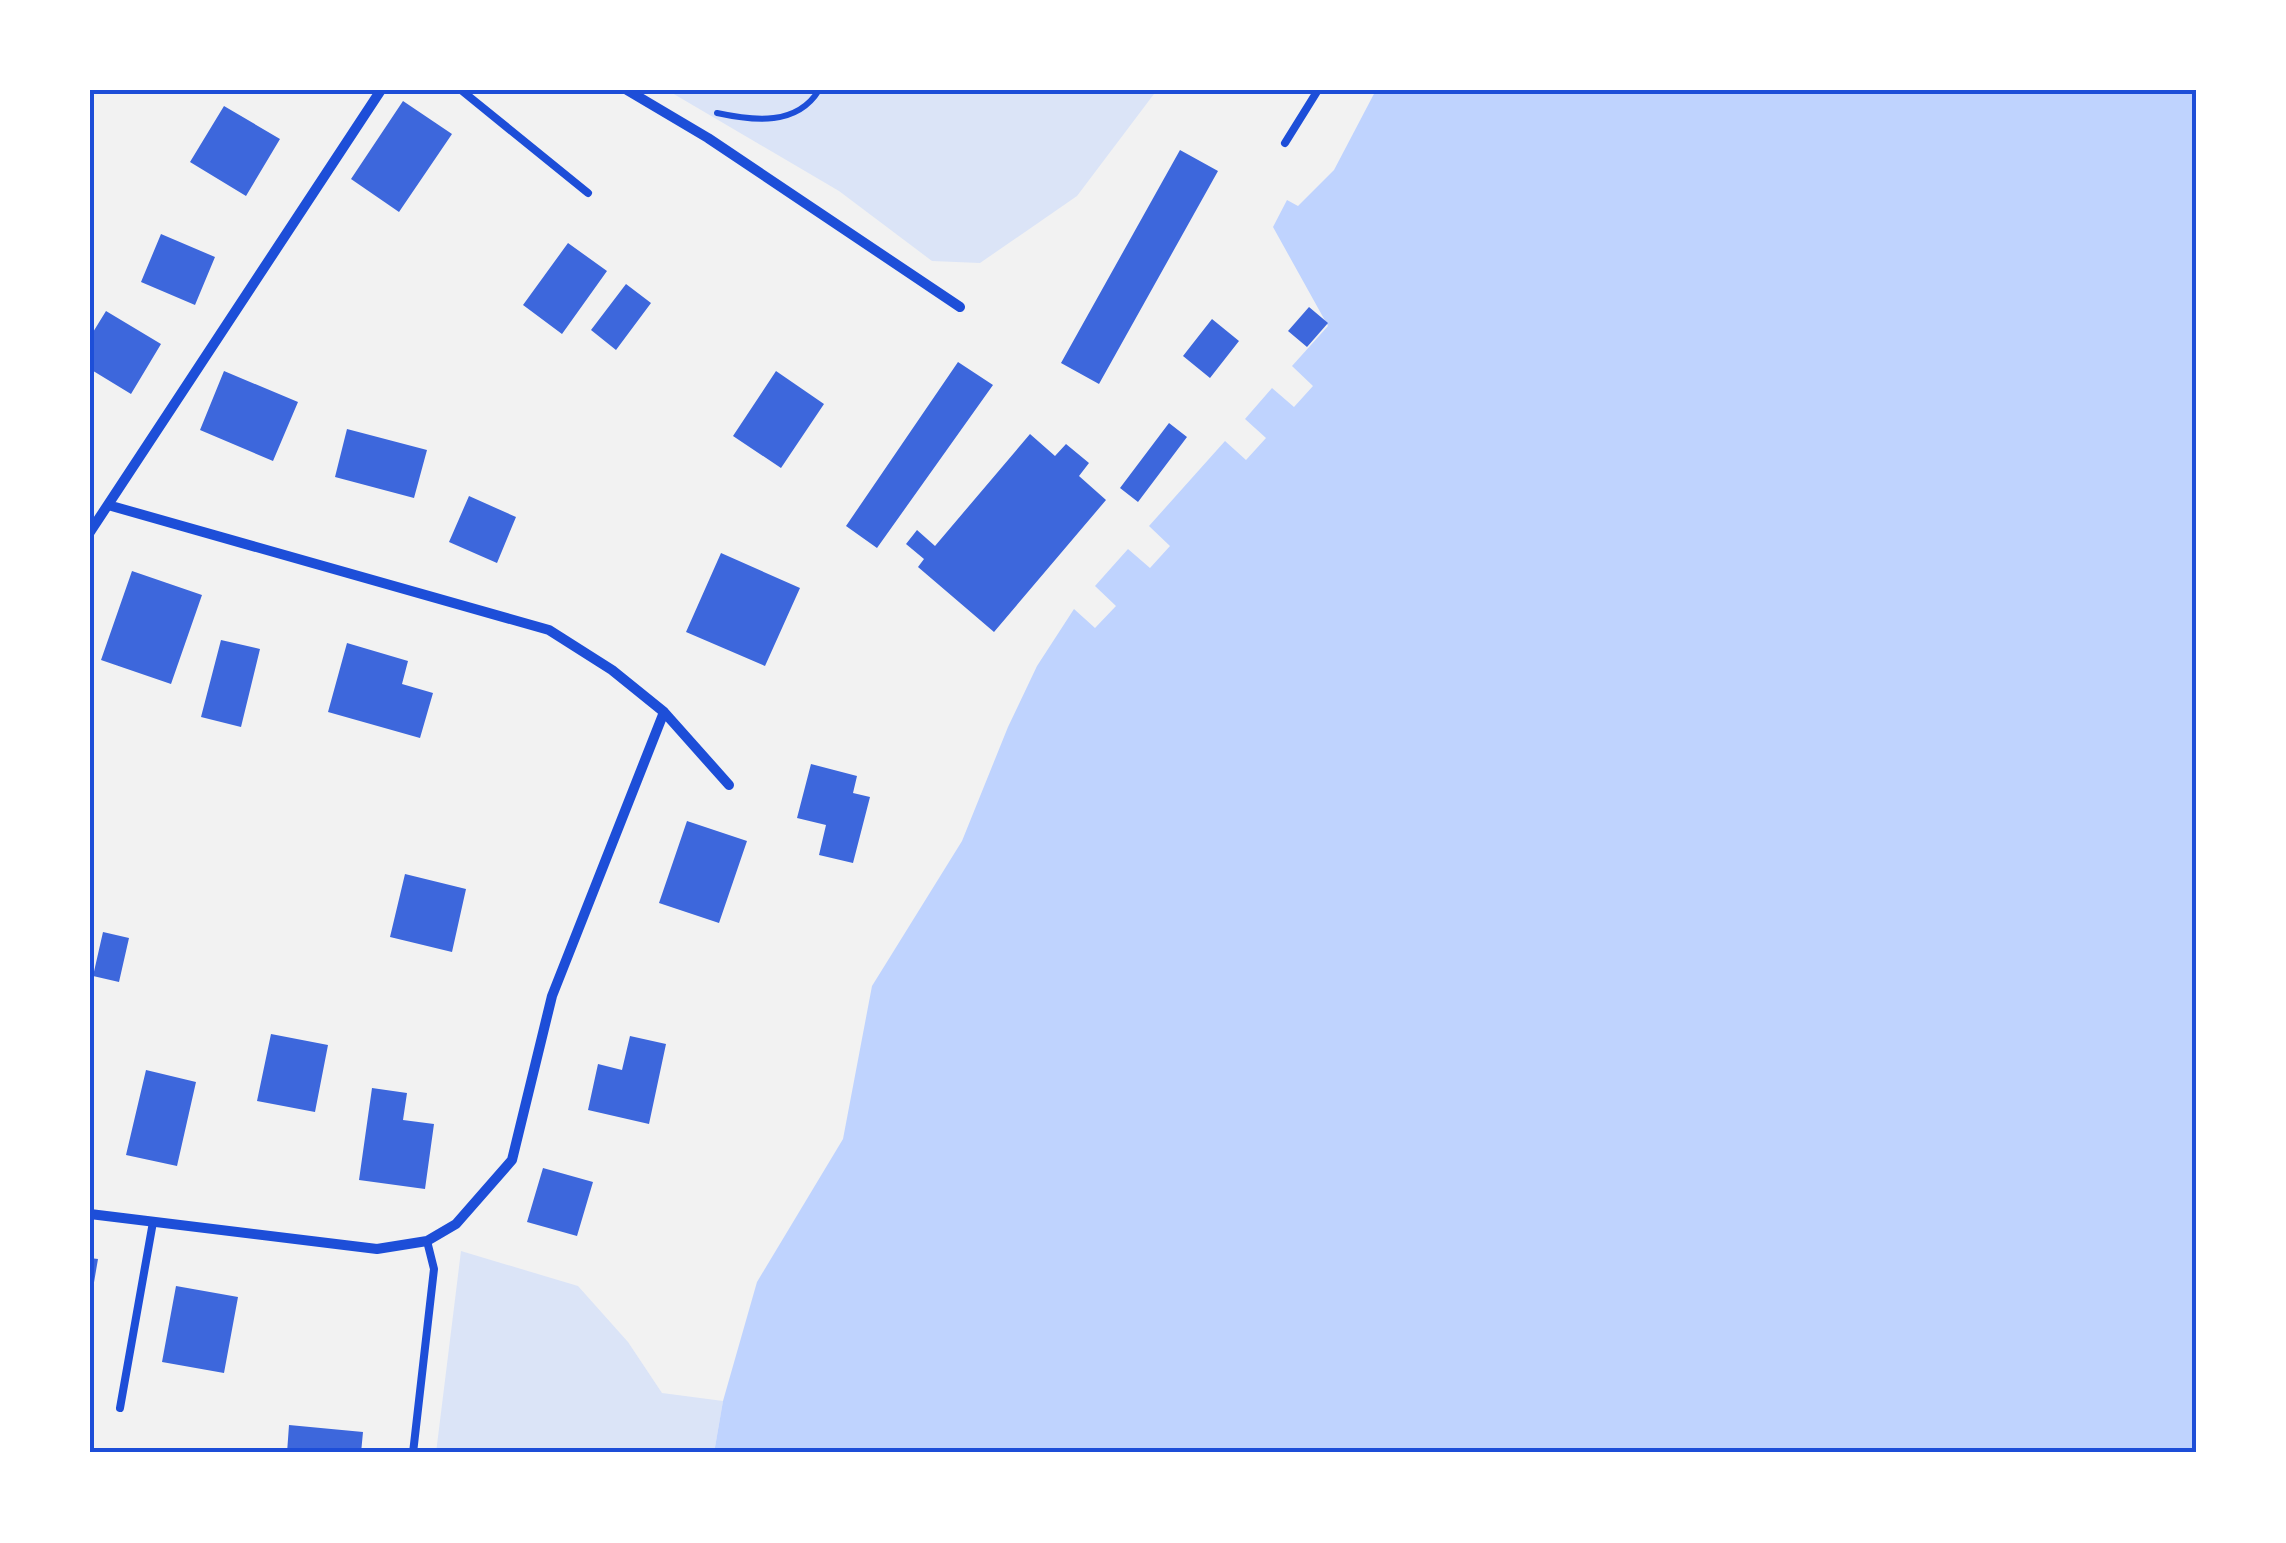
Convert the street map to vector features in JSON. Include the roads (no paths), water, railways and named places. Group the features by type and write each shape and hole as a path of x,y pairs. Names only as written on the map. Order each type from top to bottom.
{"street":[{"path":"90,532 381,90"},
{"path":"627,90 708,138 960,307"},
{"path":"108,505 549,630 612,670 664,712 730,785"},
{"path":"90,1214 377,1249 426,1241 456,1224 512,1160 552,996 664,712"}],"lane":[{"path":"460,90 588,193"},
{"path":"1285,144 1318,90"},
{"path":"120,1408 153,1222"},
{"path":"413,1453 434,1270 426,1241"}],"water":[{"path":"1376,90 2196,90 2196,1453 714,1453 723,1401 757,1282 843,1139 872,986 962,841 1037,666 1074,609 1095,628 1116,606 1095,586 1128,549 1150,568 1170,546 1149,526 1225,441 1246,460 1266,438 1245,419 1272,388 1294,407 1313,386 1292,366 1328,326 1273,227 1287,200 1298,206 1334,170"}]}
